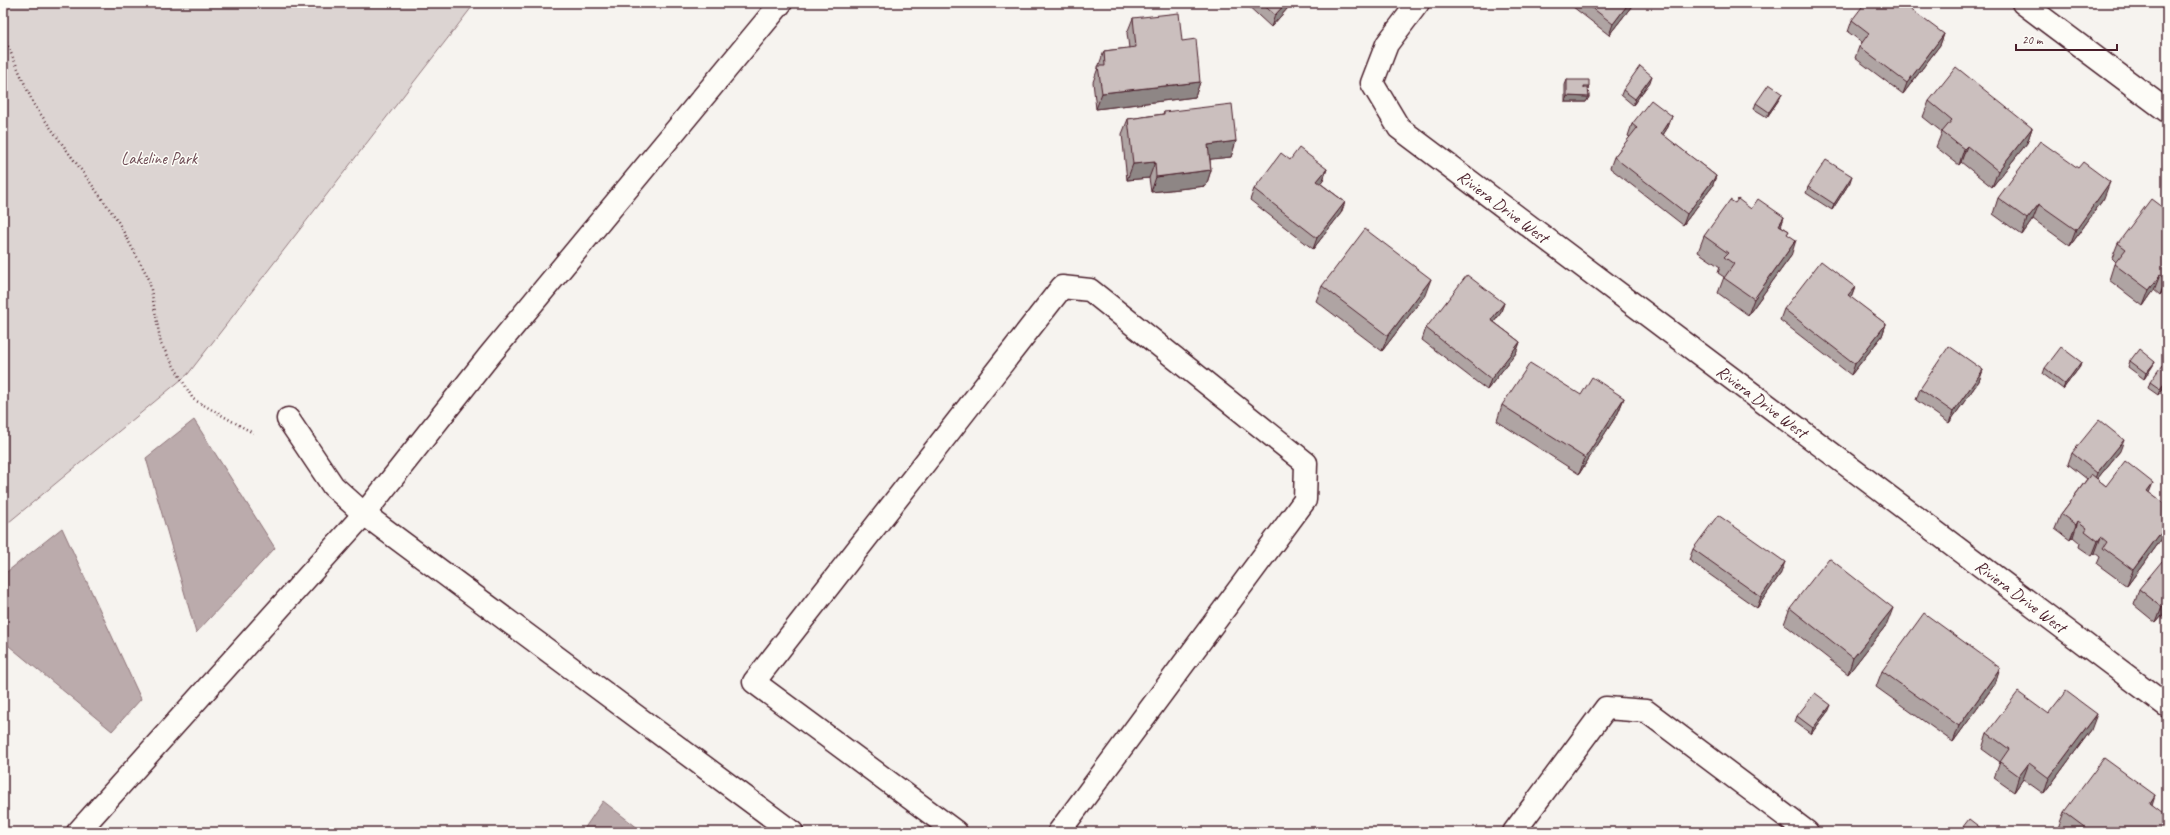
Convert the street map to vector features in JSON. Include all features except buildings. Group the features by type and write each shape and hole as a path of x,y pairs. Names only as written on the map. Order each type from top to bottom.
{"street":[{"path":"78,832 364,514 489,356 781,3"},
{"name":"Riviera Drive West","path":"1418,3 1387,44 1372,83 1399,128 2167,706"},
{"path":"2023,3 2167,111"},
{"path":"956,832 754,682 1062,287 1090,290 1306,463 1305,500 1059,832"},
{"path":"288,419 333,486 364,514 792,832"},
{"path":"1514,832 1606,708 1646,711 1807,832"}],"path":[{"path":"3,35 34,105 116,218 149,279 161,344 193,399 253,433"}],"green space":[{"name":"Lakeline Park","path":"3,3 475,3 188,374 3,527"}],"shaded area":[{"path":"194,420 275,548 196,633 146,458"},
{"path":"62,528 141,699 112,731 3,641 3,575"},
{"path":"603,801 643,832 582,832"}]}
